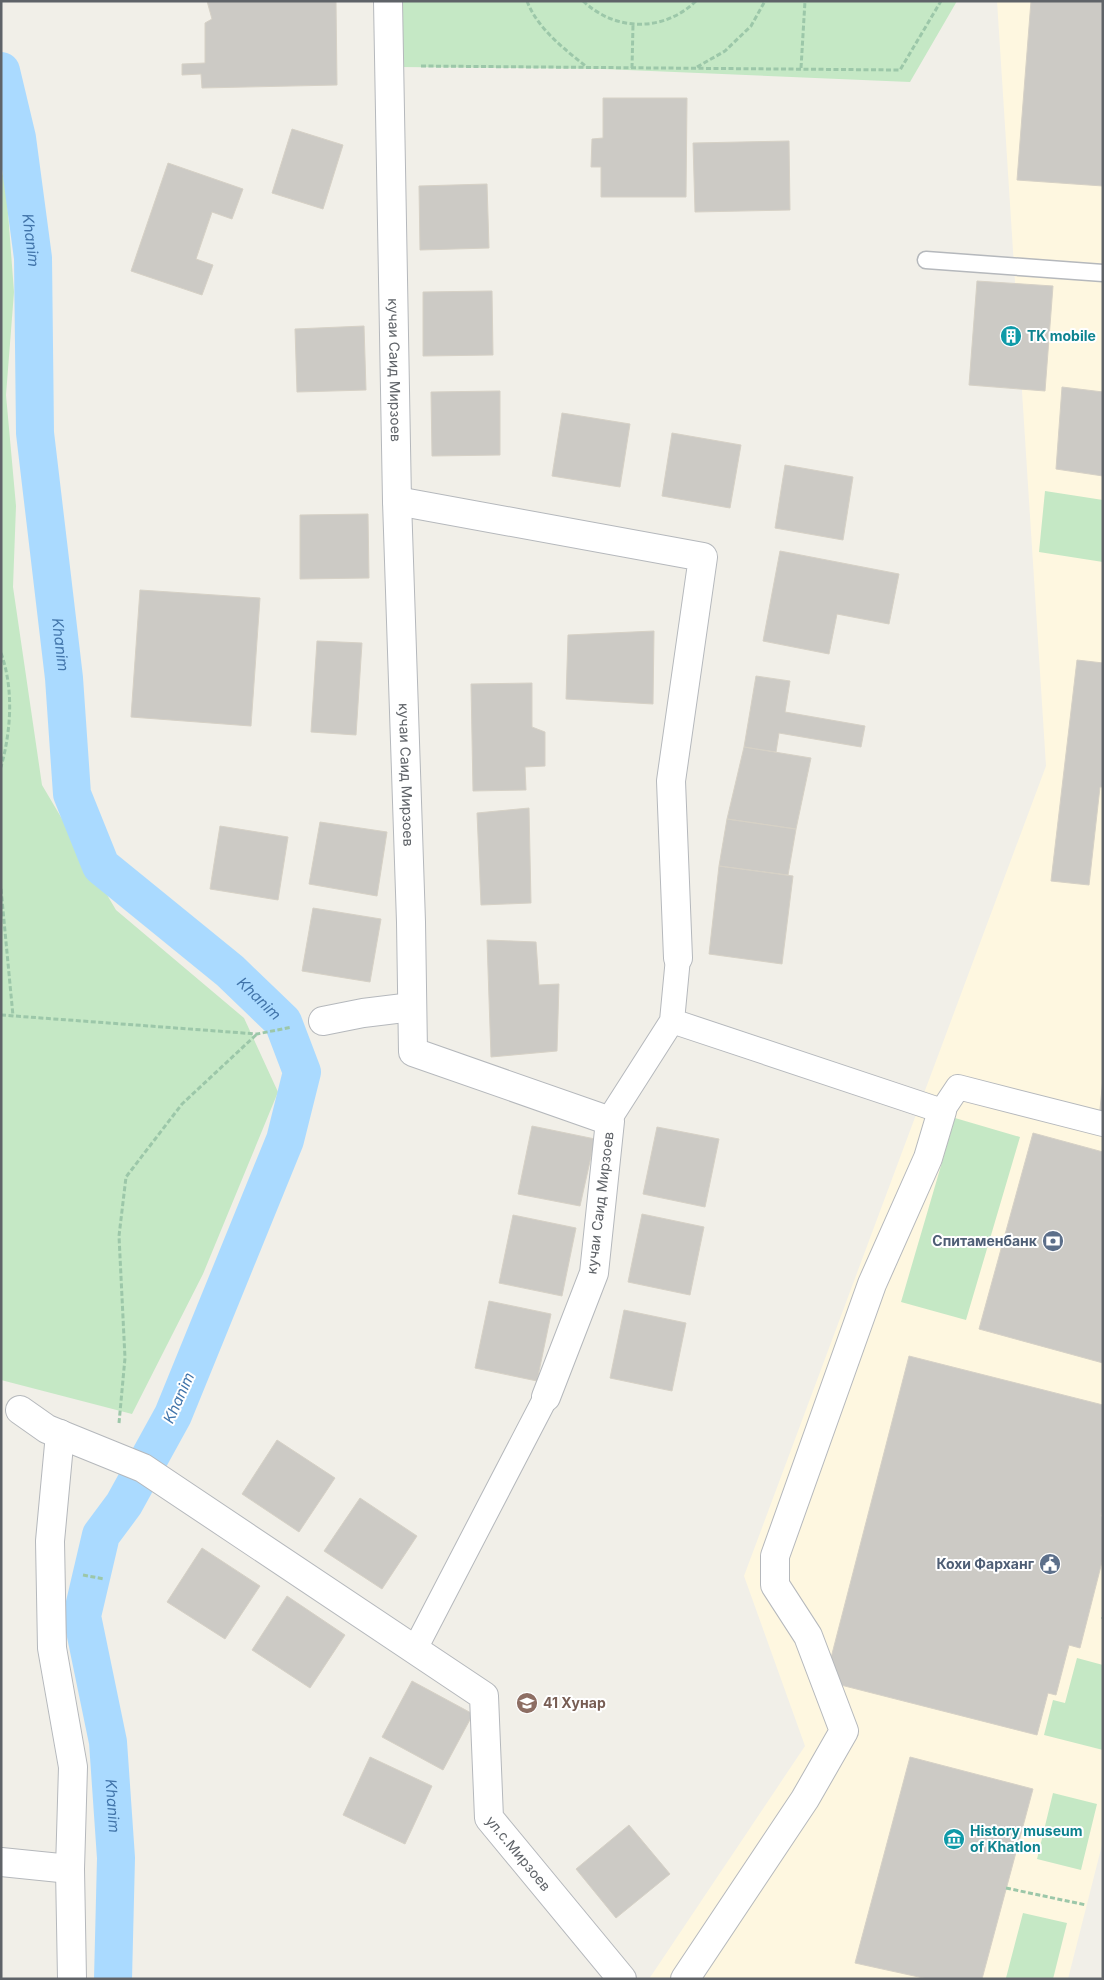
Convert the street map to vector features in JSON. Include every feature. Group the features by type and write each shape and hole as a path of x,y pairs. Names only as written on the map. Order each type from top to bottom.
{"street":[{"name":"кучаи Саид Мирзоев","path":"388,1 397,501 411,922 413,1052 610,1121 594,1273 546,1397"},
{"path":"397,501 703,557 671,781 678,958 672,1021 612,1115"},
{"path":"323,1021 363,1013 412,1007"},
{"path":"672,1021 942,1111"},
{"path":"685,1979 806,1799 844,1731 808,1636 774,1585 775,1556 872,1284 928,1158 942,1111 958,1087 1103,1124"},
{"path":"20,1410 47,1429 143,1468 415,1649 546,1397"},
{"path":"60,1434 50,1541 52,1639 73,1767 70,1869 72,1979"},
{"name":"ул.с.Мирзоев","path":"415,1649 484,1696 489,1818 622,1979"},
{"path":"1,1862 70,1869"}],"lane":[{"path":"926,260 1103,273"}],"path":[{"path":"526,1 530,10 558,45 588,67"},
{"path":"584,1 607,18 633,25 660,23 685,12 696,1"},
{"path":"695,69 725,51 751,26 765,1"},
{"path":"801,68 805,1"},
{"path":"419,66 900,70 941,1"},
{"path":"632,68 633,25"},
{"path":"1,653 6,667 10,701 8,734 1,767"},
{"path":"1,889 13,1016"},
{"path":"1,1015 258,1034 182,1104 126,1177 119,1236 125,1358 116,1457"},
{"path":"1006,1888 1086,1906"}],"shaded area":[{"path":"997,1 1103,1 1103,1841 1068,1979 649,1979 805,1746 744,1576 1046,766"}],"green space":[{"path":"396,1 957,1 910,82 603,69 399,67"},
{"path":"1,169 6,186 14,292 6,395 16,506 13,587 42,785 116,910 244,1018 278,1092 203,1274 132,1414 1,1380"},
{"path":"1045,491 1103,500 1103,562 1039,552"},
{"path":"955,1118 1020,1137 966,1320 901,1302"},
{"path":"1077,1658 1103,1665 1103,1750 1044,1735 1053,1700 1065,1703"},
{"path":"1053,1793 1097,1804 1081,1870 1037,1859"},
{"path":"1023,1913 1067,1923 1053,1979 1006,1978"}],"building":[{"path":"207,1 336,1 337,85 202,88 201,74 182,75 182,64 205,63 205,23 212,19"},
{"path":"1031,1 1103,1 1103,186 1017,180"},
{"path":"603,98 687,98 686,197 601,197 601,167 591,167 592,139 603,138"},
{"path":"292,129 343,145 323,209 272,193"},
{"path":"789,141 790,210 695,212 693,143"},
{"path":"168,163 243,189 232,219 212,212 196,259 213,265 202,295 131,271"},
{"path":"487,184 489,248 420,250 419,186"},
{"name":"TK mobile","path":"977,281 1053,286 1045,391 969,385"},
{"path":"492,291 493,355 423,356 423,292"},
{"path":"364,326 366,390 297,392 295,329"},
{"path":"1062,387 1103,392 1103,476 1056,469"},
{"path":"500,391 500,455 432,456 431,392"},
{"path":"562,413 630,424 620,487 552,476"},
{"path":"672,433 741,445 730,508 662,496"},
{"path":"785,465 853,477 843,540 775,528"},
{"path":"368,514 369,578 300,579 300,515"},
{"path":"780,551 899,574 889,624 837,614 829,654 763,641"},
{"path":"140,590 260,598 251,726 131,717"},
{"path":"654,631 653,704 566,699 568,635"},
{"path":"317,641 362,643 356,735 311,732"},
{"path":"1077,660 1103,663 1103,787 1100,787 1089,885 1051,881"},
{"path":"756,676 790,681 785,712 865,726 861,747 779,733 776,752 744,747"},
{"path":"532,683 532,727 545,732 545,766 525,767 526,790 473,791 471,684"},
{"path":"744,747 811,758 796,829 727,819"},
{"path":"529,808 531,903 481,905 477,813"},
{"path":"727,819 796,829 788,875 719,866"},
{"path":"320,822 387,832 377,896 309,884"},
{"path":"220,826 288,837 278,900 210,889"},
{"path":"719,866 793,876 782,964 709,954"},
{"path":"313,908 381,919 370,982 302,971"},
{"path":"487,940 536,942 539,985 559,984 557,1051 491,1057"},
{"path":"1103,1078 1103,1121 1099,1120"},
{"path":"532,1126 595,1139 580,1206 518,1194"},
{"path":"657,1127 719,1139 705,1207 643,1194"},
{"name":"Спитаменбанк","path":"1033,1133 1103,1152 1103,1363 979,1329"},
{"path":"642,1214 704,1227 690,1295 628,1282"},
{"path":"513,1215 576,1228 562,1296 499,1283"},
{"path":"489,1301 551,1314 537,1381 475,1368"},
{"path":"624,1310 686,1323 672,1391 610,1378"},
{"path":"909,1356 1103,1405 1103,1510 1101,1516 1103,1517 1103,1558 1080,1648 1069,1645 1056,1695 1048,1693 1037,1735 825,1681"},
{"path":"277,1440 335,1478 299,1532 242,1494"},
{"path":"360,1498 417,1536 382,1589 324,1551"},
{"path":"202,1548 260,1586 225,1639 167,1602"},
{"path":"287,1596 345,1635 310,1688 252,1650"},
{"path":"412,1681 473,1714 443,1770 382,1737"},
{"path":"370,1757 432,1786 405,1844 343,1815"},
{"name":"History museum of Khatlon","path":"910,1757 1033,1789 982,1979 928,1979 855,1963"},
{"path":"629,1825 670,1874 616,1918 576,1869"}],"waterway":[{"name":"Khanim","path":"1,71 17,138 33,258 35,433 64,678 72,794 101,866 230,971 283,1022 302,1072 285,1140 173,1415 124,1504 101,1535 82,1616 108,1742 116,1858 113,1979"}],"place":[{"name":"TK mobile","path":"1011,336"},
{"name":"Спитаменбанк","path":"1053,1241"},
{"name":"Кохи Фарханг","path":"1050,1564"},
{"name":"41 Хунар","path":"527,1703"},
{"name":"History museum of Khatlon","path":"954,1839"}]}
